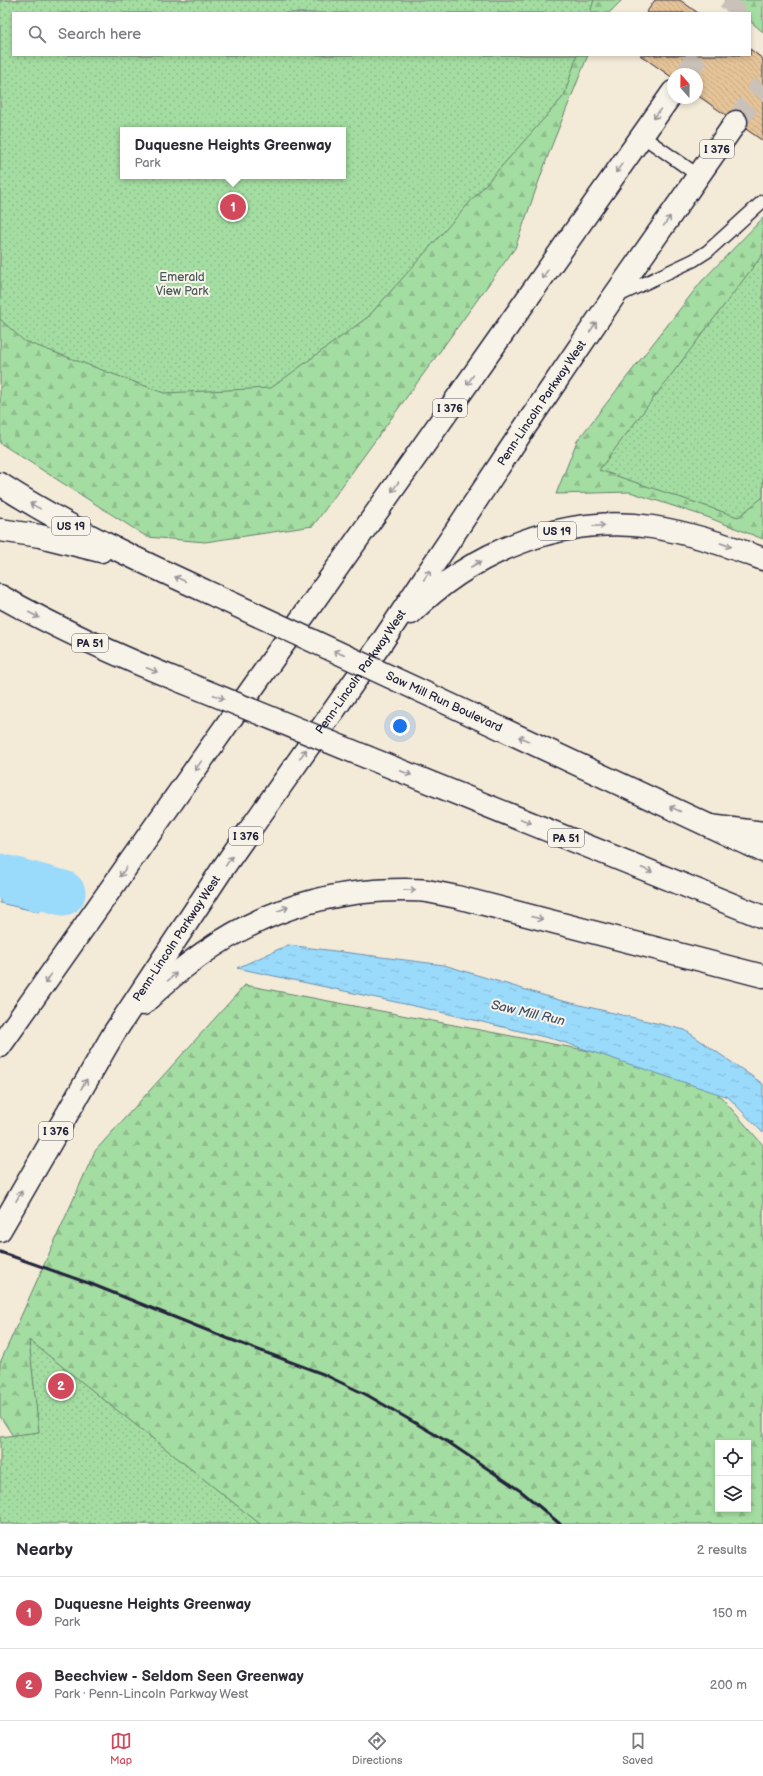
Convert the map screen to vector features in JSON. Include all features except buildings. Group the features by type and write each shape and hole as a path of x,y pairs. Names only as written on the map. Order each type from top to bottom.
{"highway":[{"name":"I 376","path":"0,1046 667,101"},
{"name":"Penn-Lincoln Parkway West","path":"0,1230 114,1033 223,868 382,642 612,299 736,122"},
{"name":"Saw Mill Run Boulevard","path":"0,484 27,502 145,563 763,851"},
{"name":"US 19","path":"382,642 426,598 474,564 500,550 527,539 555,531 618,525 651,527 718,542 763,559"},
{"path":"0,530 40,536 145,563"},
{"name":"PA 51","path":"0,596 75,636 130,661 763,917"},
{"name":"US 19","path":"710,826 763,833"},
{"path":"114,1033 178,972 207,950 237,931 265,916 295,905 326,897 359,892 393,890 426,891 457,897 763,976"}],"lane":[{"path":"642,136 699,176"},
{"path":"612,299 694,260 708,251 763,201"}],"green space":[{"name":"Emerald View Park","path":"0,0 622,0 610,12 12,12 12,56 588,56 550,150 515,248 313,526 205,542 147,537 0,443"},
{"name":"Emerald View Park","path":"0,0 594,0 590,12 12,12 12,56 577,56 564,96 368,317 271,388 164,393 24,341 0,319"},
{"path":"724,0 763,0 763,32 751,22 751,12 739,12"},
{"path":"763,218 763,539 707,517 630,492 556,494 577,441 701,282"},
{"path":"763,254 763,497 738,517 599,470"},
{"path":"245,985 699,1072 763,1145 763,1524 70,1524 0,1416 0,1363 95,1151"},
{"path":"29,1340 260,1524 0,1524 0,1437 39,1432"}],"water":[{"path":"0,854 58,873 38,912 0,903"},
{"path":"288,945 444,965 559,1000 685,1030 763,1084 763,1133 728,1097 557,1040 428,1009 237,968"}],"waterway":[{"name":"Saw Mill Run","path":"0,876 63,893"}],"tunnel":[{"path":"730,12 738,0"},
{"path":"690,68 698,56"},
{"path":"736,122 763,84"}],"railway":[{"path":"0,1252 91,1284 229,1339 323,1374 367,1395 448,1442 522,1492 560,1524"}],"place":[{"name":"Duquesne Heights Greenway","path":"233,207"},
{"name":"Beechview - Seldom Seen Greenway","path":"61,1386"}]}
